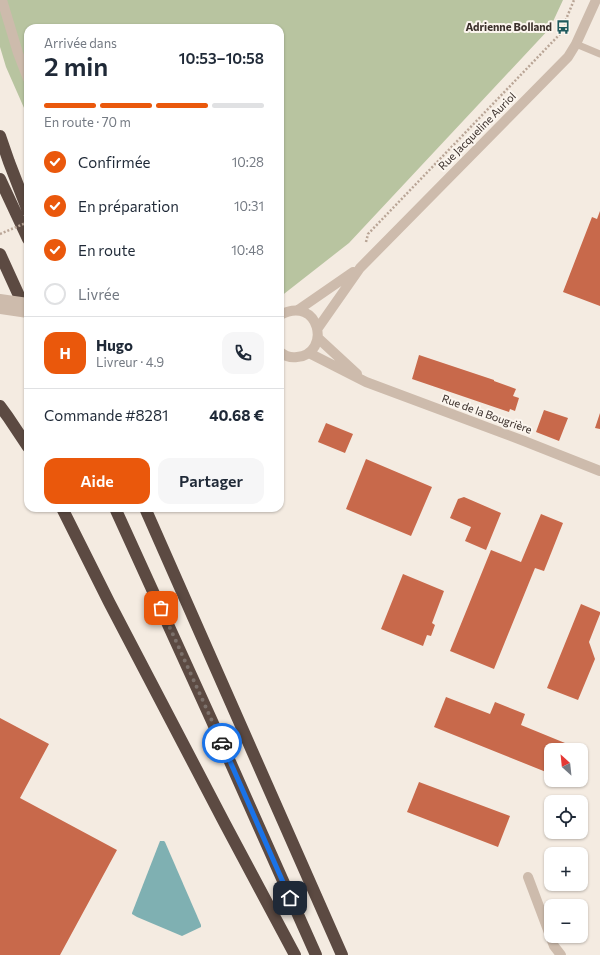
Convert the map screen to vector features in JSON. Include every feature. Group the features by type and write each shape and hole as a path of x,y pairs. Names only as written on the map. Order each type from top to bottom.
{"highway":[{"path":"0,136 24,201"},
{"path":"0,179 24,231"},
{"path":"0,254 24,307"},
{"path":"0,406 24,441"},
{"path":"64,512 224,822 295,955"},
{"path":"117,512 211,718 316,955"},
{"path":"147,512 342,955"}],"street":[{"path":"2,0 24,69"},
{"name":"Rue Jacqueline Auriol","path":"284,313 298,310 360,268 568,57 576,44 596,0"},
{"name":"Rue Jacqueline Auriol","path":"309,353 315,346 318,333 360,268"},
{"path":"0,299 24,302"},
{"path":"0,309 24,312"},
{"name":"Rue de la Bougrière","path":"298,310 307,313 314,320 318,333 366,382"},
{"path":"284,355 291,357 300,357 309,353"},
{"name":"Rue de la Bougrière","path":"309,353 366,382 600,471"},
{"path":"528,877 554,946 561,955"}],"lane":[{"path":"576,44 600,54"}],"path":[{"path":"360,268 368,234 560,34 574,0"},
{"path":"0,234 24,224"}],"green space":[{"path":"0,0 563,0 550,28 349,243 284,294 284,24 24,24 24,108 6,67 0,47"}],"water":[{"path":"160,841 165,842 201,925 201,927 182,936 132,914"}],"building":[{"path":"600,211 600,306 563,292 592,217 597,219"},
{"path":"419,355 494,380 516,389 513,396 519,398 515,411 510,409 509,412 412,379"},
{"path":"544,410 568,418 559,441 536,432"},
{"path":"600,413 600,429 595,428"},
{"path":"326,423 353,434 345,453 318,442"},
{"path":"366,459 432,487 411,536 346,509"},
{"path":"464,497 501,513 486,550 465,541 471,527 450,518 458,499"},
{"path":"541,514 563,523 544,571 535,568 494,669 450,651 491,550 521,562"},
{"path":"403,574 444,591 432,623 435,625 431,636 427,635 423,646 381,629"},
{"path":"581,604 600,612 600,614 589,642 595,659 578,700 547,688"},
{"path":"446,697 490,714 495,702 525,714 521,725 565,743 544,743 544,771 434,727"},
{"path":"0,718 49,744 20,798 117,850 60,955 0,955"},
{"path":"419,782 510,816 498,847 407,812"}],"way so far":[{"path":"161,608 222,743"}],"place":[{"name":"Adrienne Bolland","path":"563,27"}],"route":[{"path":"222,743 290,898"}]}
